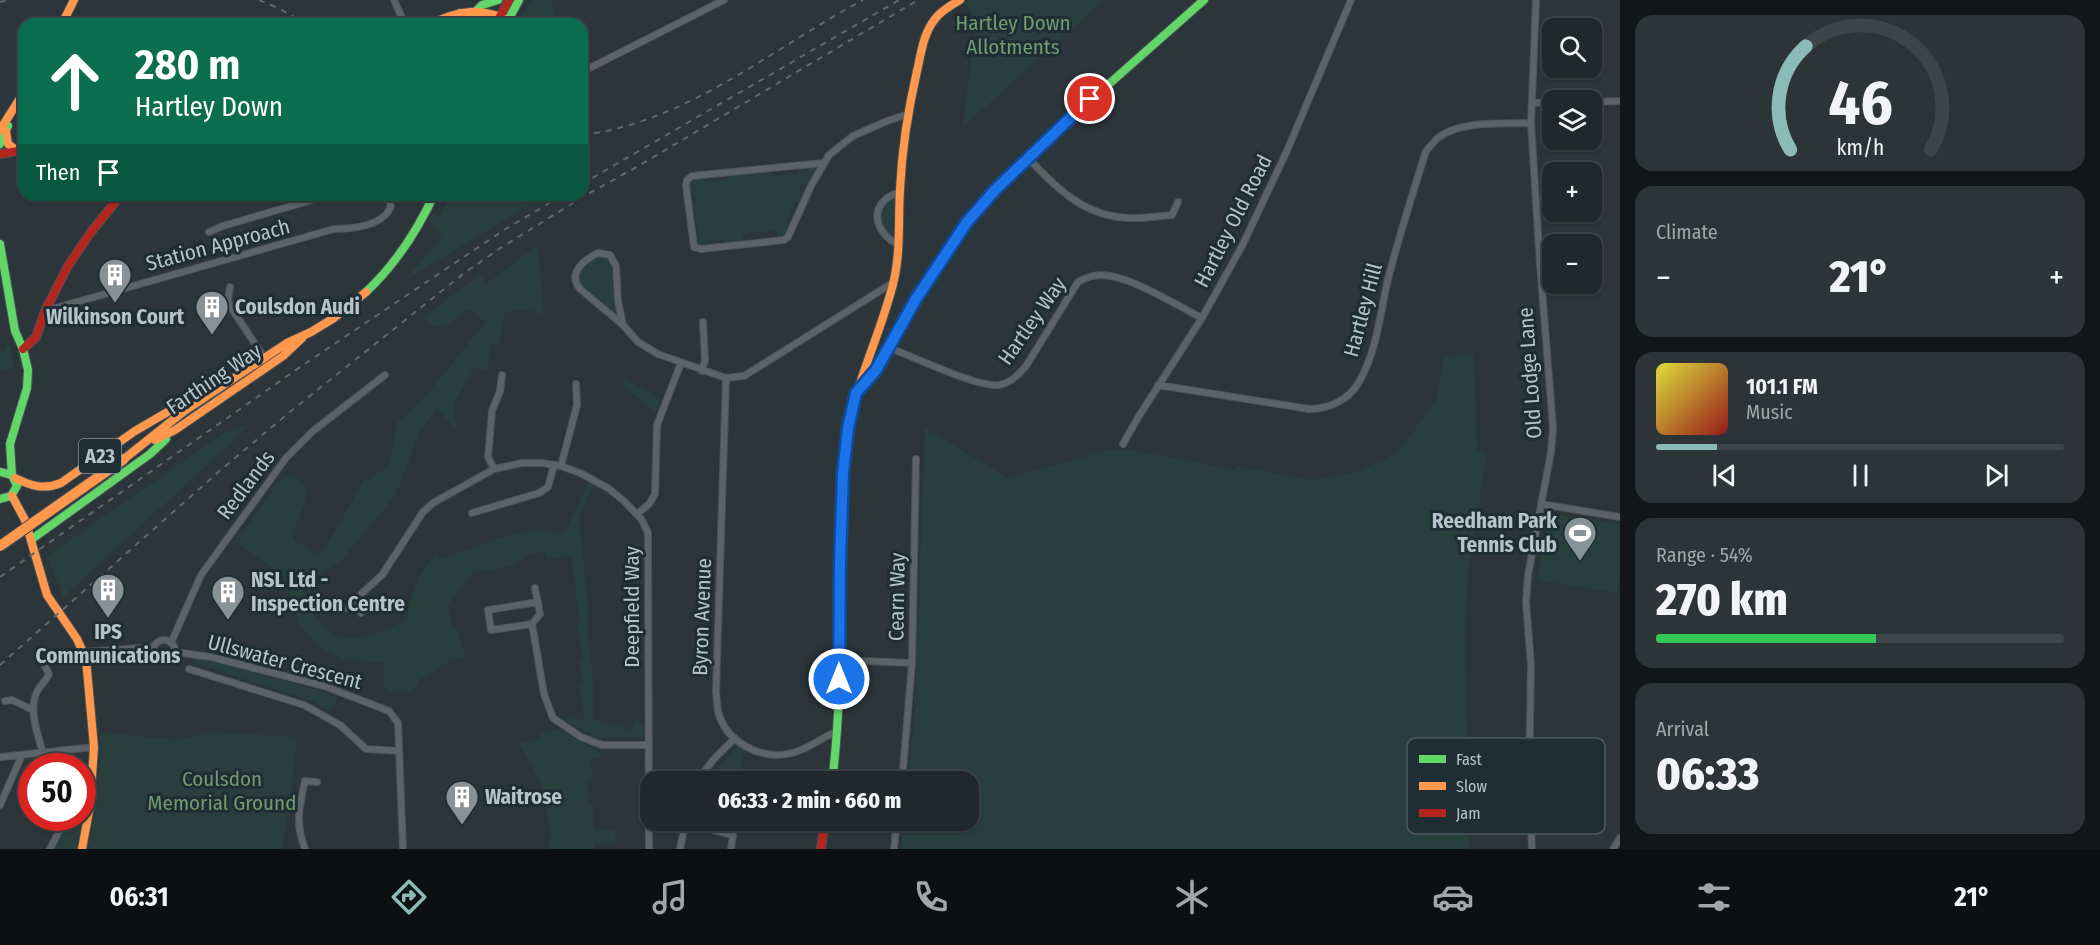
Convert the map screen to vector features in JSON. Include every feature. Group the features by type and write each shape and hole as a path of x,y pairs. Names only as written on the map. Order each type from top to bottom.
{"main road":[{"path":"65,18 74,0"},
{"path":"454,17 498,0"},
{"path":"503,18 509,0"},
{"path":"504,18 519,0"},
{"path":"833,771 838,731 843,473 848,428 856,393 894,282 899,245 900,192 908,114 918,67 930,26 940,13 960,0"},
{"path":"856,393 876,370 888,347 967,222 995,190 1090,99 1204,0"},
{"path":"477,10 495,18"},
{"path":"0,144 3,130 18,103"},
{"path":"3,130 8,146 18,150"},
{"path":"0,154 18,151"},
{"path":"23,349 35,340 45,311 73,258 116,201"},
{"name":"Farthing Way","path":"141,446 175,430 267,362 287,343 329,321 357,299 390,267 416,231 431,201"},
{"path":"0,244 15,331 23,349 28,370 27,388 10,444 6,473 17,486 12,496 0,499"},
{"name":"Farthing Way","path":"0,546 124,459 183,412 267,362"},
{"name":"A23","path":"6,473 35,488 52,487 135,431 171,410 183,412"},
{"name":"A23","path":"32,538 150,454 175,430"},
{"path":"0,455 10,444"},
{"path":"12,496 32,538 47,595 77,639 85,655 94,753"},
{"path":"82,849 85,831"},
{"path":"821,849 823,831"}],"street":[{"path":"394,0 402,18"},
{"path":"588,69 724,0"},
{"name":"Hartley Old Road","path":"1123,444 1202,318 1242,246 1351,0"},
{"name":"Old Lodge Lane","path":"1530,738 1532,664 1526,602 1528,575 1551,452 1553,428 1531,123 1536,0"},
{"path":"1602,102 1620,101"},
{"path":"1533,102 1542,102"},
{"path":"823,163 692,176 687,180 686,186 692,244 701,249 784,240 788,237 829,155 853,136 887,120 908,114"},
{"name":"Hartley Hill","path":"1158,385 1309,409 1322,409 1349,395 1359,383 1370,357 1389,278 1426,151 1438,138 1450,131 1467,127 1531,123"},
{"path":"1028,158 1058,190 1095,212 1133,218 1173,215 1178,202"},
{"path":"899,245 884,236 878,222 878,213 880,205 886,198 900,192"},
{"path":"210,232 302,201"},
{"name":"Station Approach","path":"45,311 334,229 358,228 387,214 390,209 389,201"},
{"path":"623,325 618,301 616,266 610,255 598,253 578,267 574,278 575,284 623,325 638,342 658,354 726,378 744,376 894,282"},
{"name":"Hartley Way","path":"888,347 982,384 1000,384 1017,376 1026,366 1078,282 1100,275 1126,280 1202,318"},
{"path":"231,287 228,299 230,306 267,362"},
{"path":"702,371 705,360 703,322"},
{"path":"705,330 714,329"},
{"path":"637,514 653,500 657,425 681,363"},
{"name":"Redlands","path":"171,643 187,602 201,575 286,458 313,431 385,375"},
{"path":"494,469 488,457 492,411 500,392 502,375"},
{"name":"Byron Avenue","path":"726,378 716,692 718,713 735,738 752,750 773,756 792,753 838,731"},
{"path":"472,513 539,493 548,487 577,405 576,384"},
{"name":"Cearn Way","path":"839,660 912,663 916,459"},
{"name":"Deepfield Way","path":"346,608 382,575 428,508 494,469 522,463 557,465 580,473 608,488 637,514 648,533 649,849"},
{"path":"1541,504 1620,517"},
{"path":"535,588 538,602 540,614 532,624 491,630 488,610 538,602"},
{"path":"352,602 361,613"},
{"path":"532,624 544,694 553,718 569,730 596,743 649,745"},
{"path":"85,655 153,650 161,641 171,643 174,652 169,660 163,662 156,659 153,650"},
{"name":"Ullswater Crescent","path":"174,652 211,657 324,686 389,711 398,723 403,849"},
{"path":"903,771 912,663"},
{"path":"45,666 49,674 34,697 33,710 43,753 94,747"},
{"path":"189,669 304,705 340,725 366,749 399,751"},
{"path":"4,701 12,700 33,710"},
{"path":"704,771 735,738"},
{"path":"0,757 18,755"},
{"path":"0,805 18,764"},
{"path":"305,849 298,825 298,813 305,781 317,782"},
{"path":"50,849 59,831"},
{"path":"680,849 684,831"},
{"path":"717,831 733,835 731,849"},
{"path":"894,849 896,831"},
{"name":"Old Lodge Lane","path":"1531,834 1532,849"},
{"path":"1613,849 1620,838"}],"green space":[{"path":"532,0 550,0 558,18 520,18"},
{"name":"Hartley Down Allotments","path":"971,0 1104,0 962,128 976,29 976,20 965,3"},
{"path":"823,163 811,186 803,183 798,194 806,198 804,204 795,201 786,222 795,226 791,234 778,240 776,230 743,234 743,244 725,246 724,239 711,241 712,248 697,248 691,236 698,235 695,212 688,213 688,206 696,205 695,195 687,195 687,180 700,175 705,182 727,180 729,173 770,169 771,176 798,174 797,166"},
{"path":"894,196 893,240 879,223 883,207"},
{"path":"448,201 536,201 404,281 442,237 429,220 432,214 440,217"},
{"path":"538,245 544,315 524,310 504,313 500,343 491,344 488,370 474,368 454,403 456,430 437,408 419,434 395,496 338,564 316,575 304,572 299,580 313,614 328,630 349,638 373,634 407,620 413,593 421,574 438,554 440,559 509,535 534,531 565,532 588,483 593,485 579,517 593,679 593,718 632,731 639,714 639,722 643,724 643,738 597,738 561,718 576,716 577,720 585,719 579,685 583,684 579,659 583,658 577,624 580,623 571,555 547,559 546,551 523,555 523,560 515,562 515,565 473,573 448,605 452,627 457,628 467,658 453,659 420,679 413,691 398,692 384,687 384,663 343,659 326,651 313,641 300,625 284,576 236,542 278,483 290,475 300,480 305,486 306,493 292,534 295,541 316,554 327,545 364,480 369,480 389,465 397,423 428,393 486,322 474,312 467,310 450,323 434,327 424,317 480,274 486,284"},
{"path":"598,256 608,257 610,260 616,315 577,279 580,269"},
{"path":"11,345 14,367 0,372 0,351 6,351 6,346"},
{"path":"1474,355 1477,451 1487,453 1468,572 1465,631 1467,738 1407,738 1407,834 1469,834 1469,849 900,849 902,831 979,831 979,771 909,771 914,725 925,428 1008,478 1113,449 1137,451 1234,470 1235,466 1313,480 1359,471 1390,457 1406,442 1436,399 1444,356"},
{"path":"621,377 662,399 655,412 627,389"},
{"path":"250,423 228,446 63,597 47,556 221,435"},
{"name":"Reedham Park Tennis Club","path":"1550,514 1620,524 1620,577 1617,593 1537,580"},
{"path":"195,658 337,697 331,712 314,702 192,662"},
{"path":"558,730 600,752 600,757 591,758 592,782 588,782 589,805 593,805 594,831 615,830 616,843 594,844 594,849 547,849 551,837 541,783 519,743 540,739 539,733"},
{"name":"Coulsdon Memorial Ground","path":"100,732 177,740 208,732 297,737 290,805 282,849 88,849 91,831 96,831 96,804 99,787"},
{"path":"737,745 745,749 740,771 716,771"},
{"path":"63,831 80,831 77,849 52,849"}],"railway":[{"path":"0,2 8,0"},
{"path":"259,0 296,18"},
{"path":"588,134 621,127 658,115 693,99 728,81 863,0"},
{"path":"588,181 899,0"},
{"path":"588,194 918,0"},
{"path":"0,577 303,365 504,230 553,201"},
{"path":"0,665 291,411 463,274 576,201"}],"traffic: fast":[{"path":"477,10 482,5 498,0"},
{"path":"509,18 519,0"},
{"path":"1049,137 1204,0"},
{"path":"460,13 474,18"},
{"path":"0,144 8,126"},
{"path":"366,292 405,246 431,201"},
{"path":"0,244 15,331 23,349 28,370 27,388 10,444 12,475"},
{"path":"32,539 150,454 166,439"},
{"path":"833,771 839,699 841,534 845,451"},
{"path":"0,472 12,475 17,486 11,496 0,499"}],"traffic: slow":[{"path":"65,18 74,0"},
{"path":"845,451 853,408 896,272 904,144 923,44 937,16 960,0"},
{"path":"445,18 468,12 486,13 502,18"},
{"path":"0,130 18,102"},
{"path":"6,131 8,144 18,151"},
{"path":"124,459 183,412 287,343 334,318 366,292"},
{"path":"155,440 175,430 283,356 302,338"},
{"path":"15,478 38,486 61,483 135,431 171,410 183,412"},
{"path":"0,546 124,459"},
{"path":"12,496 25,520 47,595 77,639 86,659 94,747 90,806 82,849"}],"traffic: jam":[{"path":"499,18 509,0"},
{"path":"859,391 876,371 916,299 967,222 995,190 1049,137"},
{"path":"0,154 18,151"},
{"path":"23,349 36,337 45,311 68,266 116,201"},
{"path":"821,849 823,831"}],"place":[{"name":"Wilkinson Court","path":"115,304"},
{"name":"Coulsdon Audi","path":"212,336"},
{"name":"Reedham Park Tennis Club","path":"1580,562"},
{"name":"IPS Communications","path":"108,619"},
{"name":"NSL Ltd - Inspection Centre","path":"228,621"},
{"name":"Waitrose","path":"462,826"}],"route":[{"path":"839,679 843,473 845,444 856,393 876,370 916,299 967,222 995,190 1090,99"}]}
